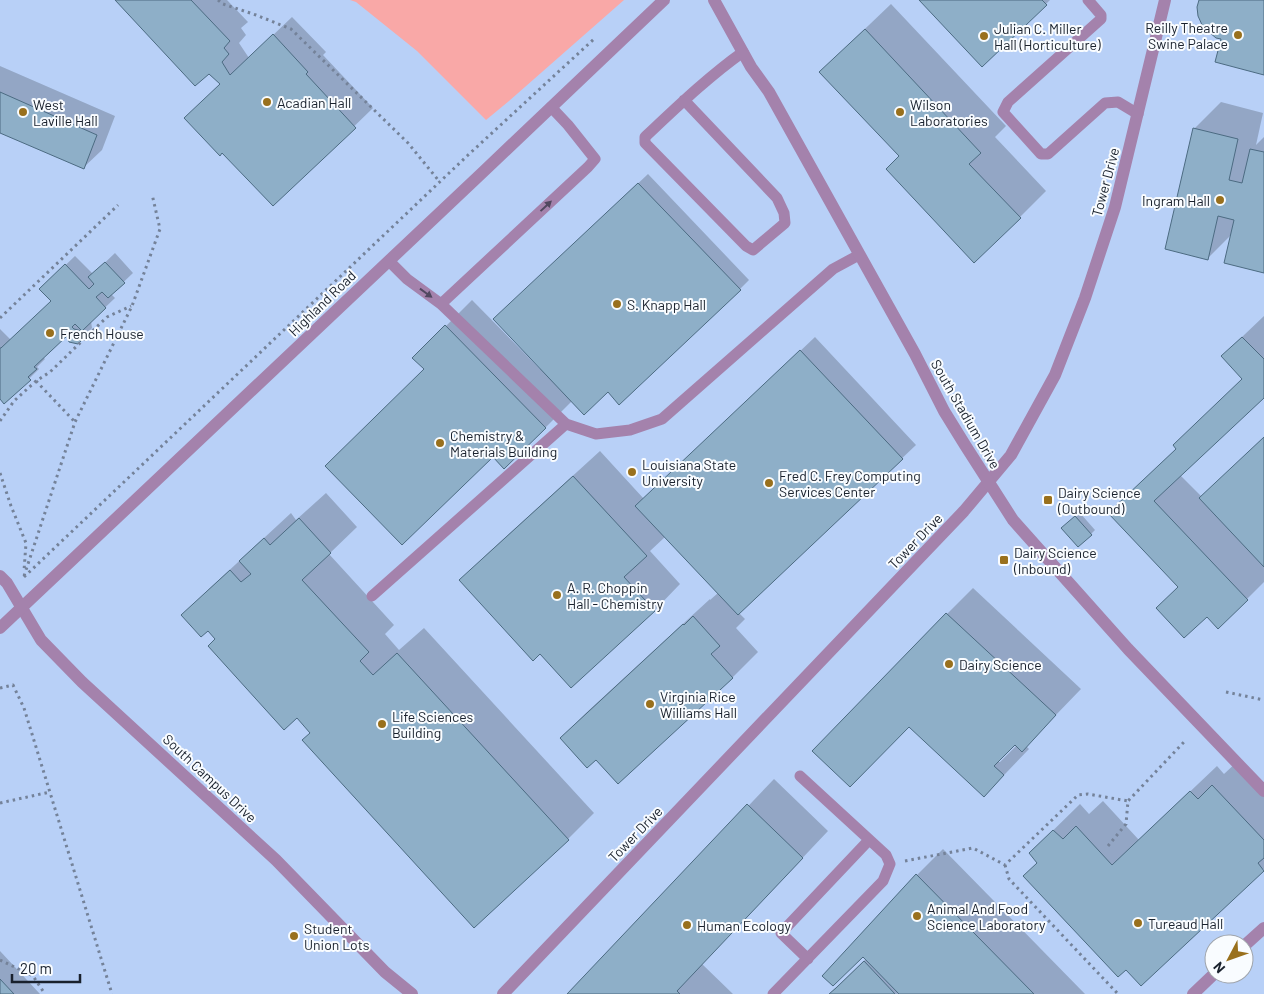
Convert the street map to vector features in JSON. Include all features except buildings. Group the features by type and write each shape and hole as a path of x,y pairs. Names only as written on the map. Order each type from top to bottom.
{"street":[{"name":"Highland Road","path":"0,628 664,0"},
{"name":"South Stadium Drive","path":"714,0 757,77 769,92 858,255 915,354 944,411 1013,520 1128,649 1264,791"},
{"name":"Tower Drive","path":"503,994 964,511 1011,456 1055,375 1085,298 1115,207 1165,0"},
{"name":"South Campus Drive","path":"0,576 6,582 41,640 82,682 276,860 385,972 412,994"},
{"path":"1254,937 1264,928"},
{"path":"1193,994 1204,984"}],"lane":[{"path":"1088,0 1101,15 1101,19 1008,102 1004,112 1041,154 1048,154 1105,103 1118,102 1138,114"},
{"path":"684,100 777,198 784,213 786,223 753,250 746,246 645,143 645,137 684,100 743,52"},
{"path":"441,304 595,159 551,107"},
{"path":"389,261 407,279 441,304 566,424 596,434 630,430 662,419 833,269 858,255"},
{"path":"372,596 566,424"},
{"path":"773,994 883,881 890,864 886,855 800,776"},
{"path":"808,959 781,933 869,840"}],"path":[{"path":"218,0 224,4 291,29 408,143 439,181"},
{"path":"24,577 439,181 598,36"},
{"path":"24,577 75,422 132,306 160,230 152,194"},
{"path":"0,318 118,205"},
{"path":"0,421 14,401 36,381 50,372 107,317 132,306"},
{"path":"36,381 75,422"},
{"path":"0,473 26,543 24,577"},
{"path":"0,688 13,685 24,708 112,994"},
{"path":"1226,692 1264,700"},
{"path":"1108,846 1126,824 1128,801 1184,742"},
{"path":"0,803 50,792"},
{"path":"1005,865 1078,795 1088,794 1128,801"},
{"path":"912,859 973,848 1005,865 1008,879 1118,994"},
{"path":"0,960 33,976 44,994"}],"shaded area":[{"name":"Louisiana State University","path":"0,0 1264,0 1264,994 0,994"},
{"path":"350,0 624,0 486,120 417,51 356,2"}],"place":[{"name":"Reilly Theatre Swine Palace","path":"1238,35"},
{"name":"Julian C. Miller Hall (Horticulture)","path":"984,36"},
{"name":"Acadian Hall","path":"267,102"},
{"name":"West Laville Hall","path":"23,112"},
{"name":"Wilson Laboratories","path":"900,112"},
{"name":"Ingram Hall","path":"1220,200"},
{"name":"S. Knapp Hall","path":"617,304"},
{"name":"French House","path":"50,333"},
{"name":"Chemistry & Materials Building","path":"440,443"},
{"name":"Louisiana State University","path":"632,472"},
{"name":"Fred C. Frey Computing Services Center","path":"769,483"},
{"name":"Dairy Science (Outbound)","path":"1048,500"},
{"name":"Dairy Science (Inbound)","path":"1004,560"},
{"name":"A. R. Choppin Hall - Chemistry","path":"557,595"},
{"name":"Dairy Science","path":"949,664"},
{"name":"Virginia Rice Williams Hall","path":"650,704"},
{"name":"Life Sciences Building","path":"382,724"},
{"name":"Animal And Food Science Laboratory","path":"917,916"},
{"name":"Tureaud Hall","path":"1138,923"},
{"name":"Human Ecology","path":"687,925"},
{"name":"Student Union Lots","path":"294,936"}]}
